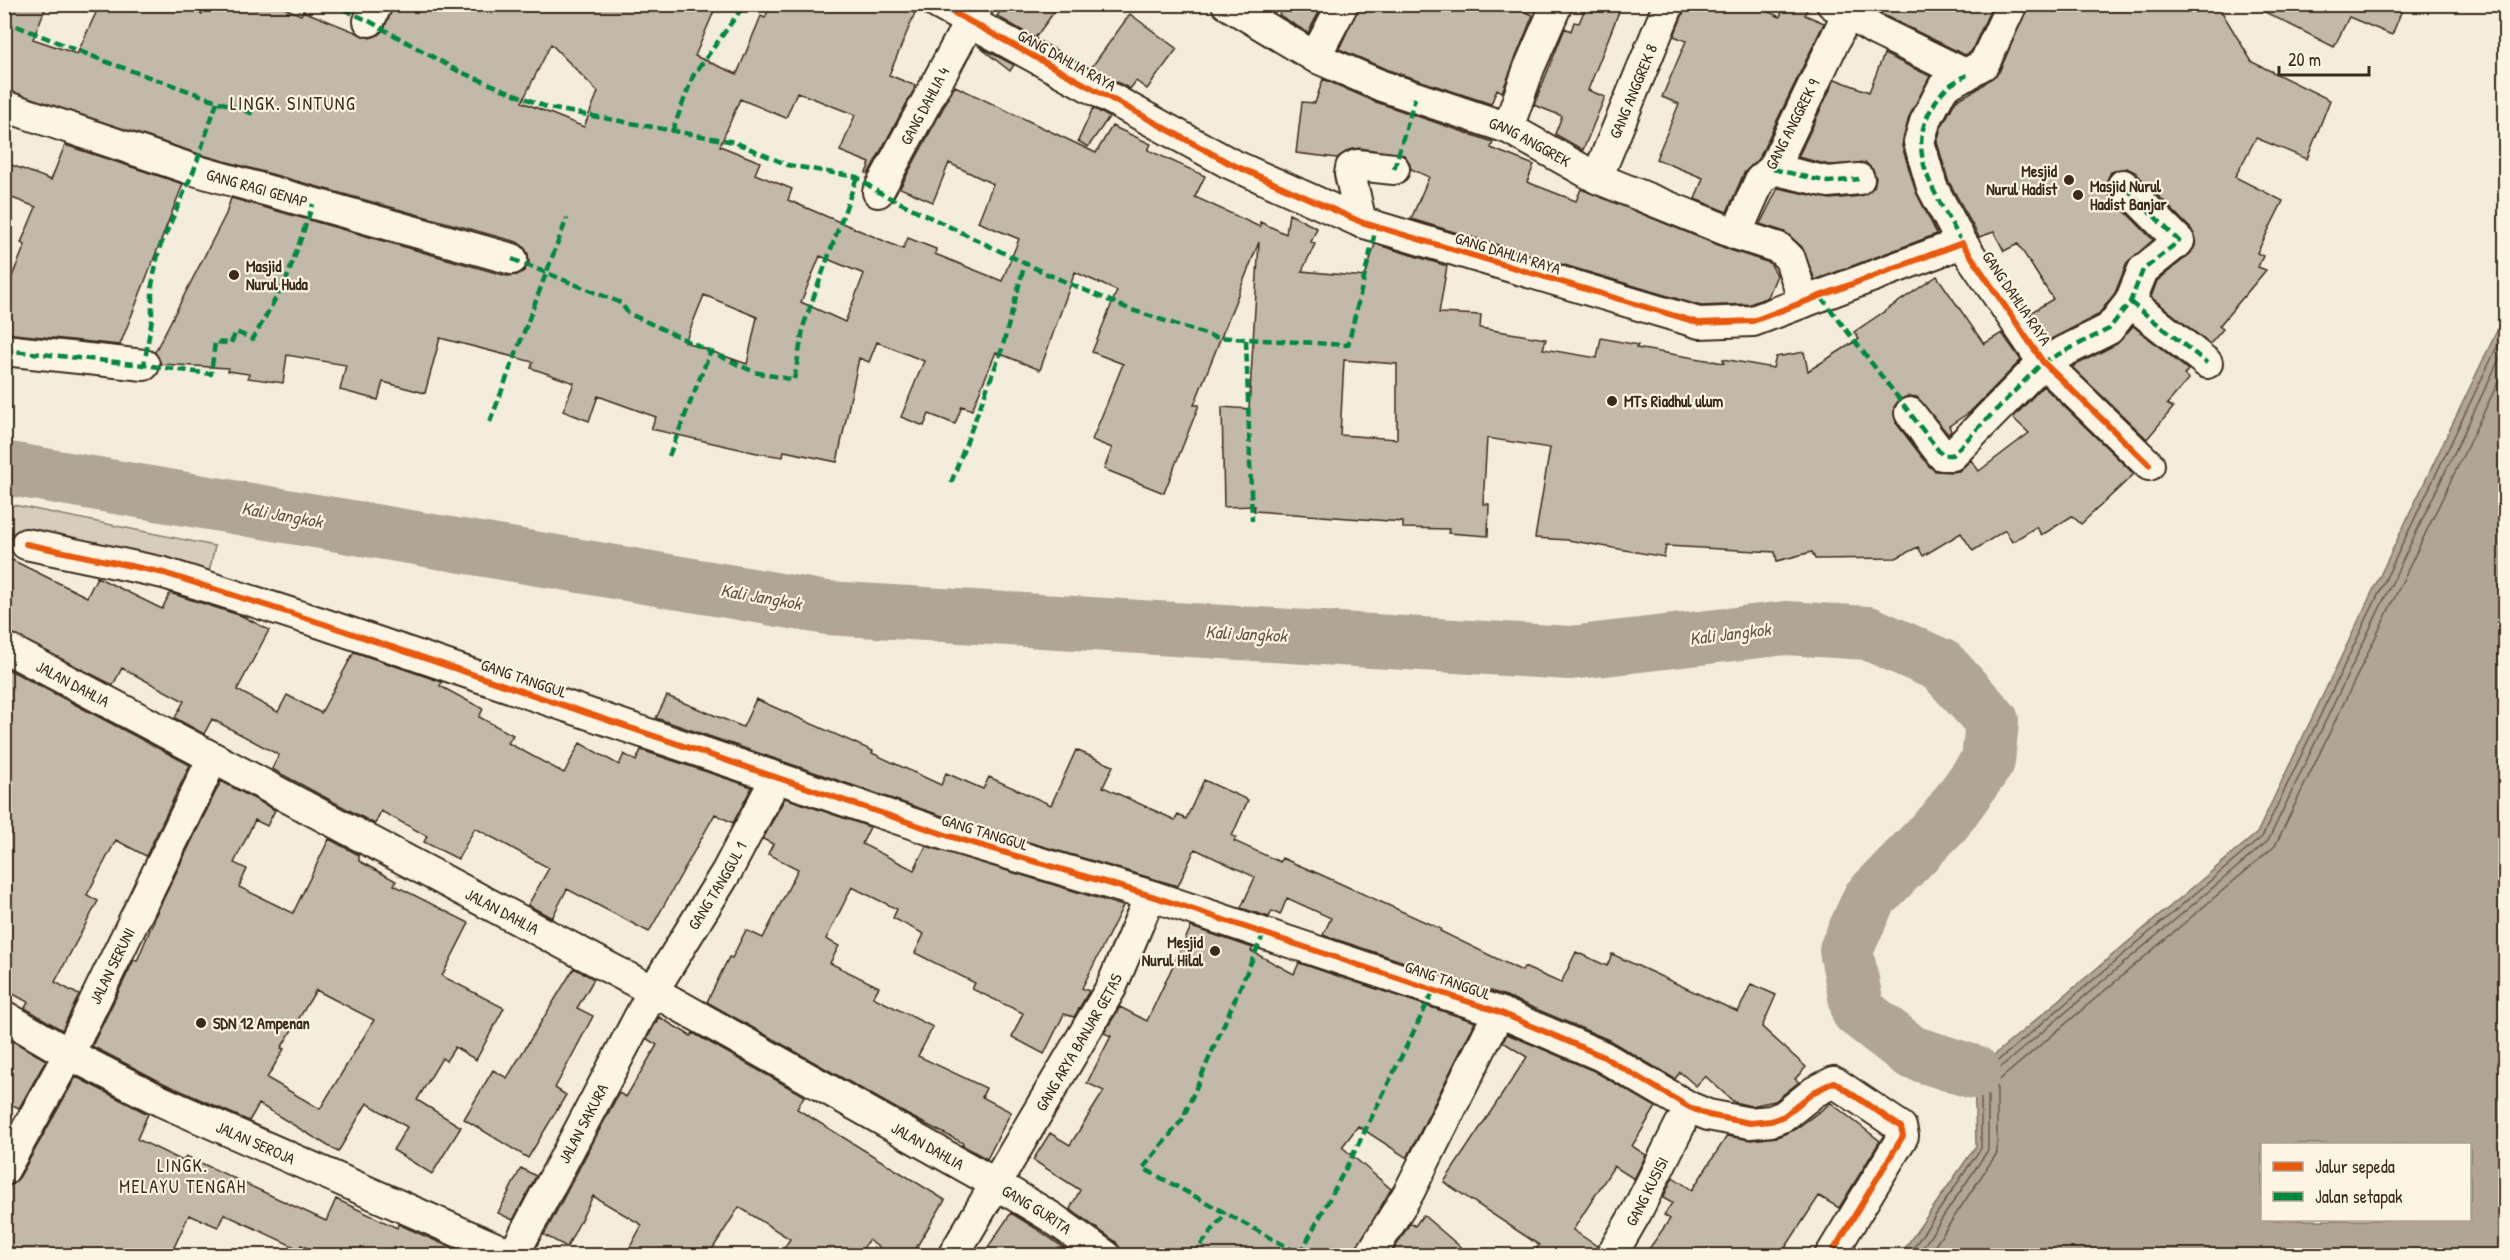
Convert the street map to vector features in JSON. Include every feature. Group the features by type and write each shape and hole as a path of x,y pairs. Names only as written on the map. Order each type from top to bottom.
{"street":[{"name":"GANG DAHLIA RAYA","path":"938,4 975,13 1229,163 1361,222 1699,323 1753,321 1962,243 2043,362 2149,465"},
{"name":"GANG ANGGREK","path":"1227,4 1315,57 1382,86 1508,128 1597,178 1786,252 1804,302"},
{"path":"1315,57 1343,4"},
{"path":"1508,128 1529,68 1557,4"},
{"name":"GANG ANGGREK 8","path":"1597,178 1669,4"},
{"path":"1962,243 1932,188 1919,142 1925,122 1943,87 1984,64 2012,4"},
{"path":"1844,7 1875,30 1967,75"},
{"name":"GANG ANGGREK 9","path":"1736,234 1760,180 1773,168 1844,7"},
{"name":"GANG DAHLIA 4","path":"878,192 975,13"},
{"name":"GANG RAGI GENAP","path":"4,106 194,170 512,259"},
{"path":"1361,222 1350,174 1352,168 1357,165 1394,169"},
{"path":"1773,168 1828,182 1859,179"},
{"path":"1910,413 1942,455 1952,455 2043,362 2109,329 2130,302 2143,270 2179,241 2123,185"},
{"path":"2130,302 2207,363"},
{"path":"4,350 144,365"},
{"name":"GANG TANGGUL","path":"26,544 164,573 949,836 1150,896 1499,1012 1602,1056 1689,1107 1708,1115 1750,1123 1771,1121 1784,1116 1814,1092 1834,1082 1902,1130 1901,1141 1830,1256"},
{"name":"JALAN DAHLIA","path":"4,647 653,991 996,1184"},
{"name":"JALAN SERUNI","path":"4,1170 69,1054 213,759"},
{"name":"GANG TANGGUL 1","path":"653,991 727,871 776,778"},
{"name":"GANG ARYA BANJAR GETAS","path":"953,1256 1111,988 1150,896"},
{"name":"JALAN SAKURA","path":"514,1255 653,991"},
{"path":"1370,1256 1409,1192 1499,1012"},
{"name":"JALAN SEROJA","path":"4,1016 69,1054 161,1101 514,1255"},
{"name":"GANG KUSISI","path":"1611,1256 1636,1213 1680,1125"},
{"name":"GANG GURITA","path":"996,1184 1051,1217 1106,1256"}],"shaded area":[{"path":"4,503 215,546 209,572 5,531"}],"water":[{"path":"2505,314 2505,1255 1900,1255 1976,1146 1974,1072 2257,833"}],"building":[{"path":"4,4 47,4 33,39 77,54 100,4 177,4 202,14 206,4 275,4 301,15 303,11 370,38 378,35 384,29 394,4 717,4 695,56 737,74 761,16 765,18 771,4 894,4 915,13 889,75 916,86 868,174 866,173 870,163 840,151 855,115 797,92 786,118 740,99 720,146 760,162 755,174 792,189 788,200 903,249 908,238 936,249 935,254 1002,281 1019,239 978,222 993,184 949,163 933,202 900,188 955,86 1096,153 1112,126 1151,144 1148,150 1205,176 1195,197 1260,227 1260,222 1286,234 1289,214 1317,228 1311,242 1315,244 1302,271 1365,277 1375,244 1447,266 1439,313 1481,315 1480,328 1546,339 1543,349 1597,358 1601,338 1638,345 1636,348 1724,363 1723,359 1773,368 1776,357 1804,352 1808,371 1859,339 1854,332 1937,276 1984,344 2002,333 2021,360 1970,412 1949,426 1951,431 1948,434 1917,397 1908,396 1899,400 1894,407 1896,423 1929,466 1935,471 1959,471 1971,460 1979,471 2029,433 2013,418 2043,386 2134,474 2081,524 2072,516 2042,535 2036,527 2012,542 2005,530 1973,551 1961,533 1923,556 1918,547 1896,558 1815,559 1812,552 1777,561 1775,552 1666,546 1664,557 1568,540 1535,538 1550,448 1487,438 1483,504 1489,504 1488,536 1448,533 1449,529 1403,528 1403,522 1254,511 1255,506 1224,507 1222,407 1249,409 1259,242 1194,405 1199,405 1164,493 1104,469 1112,448 1092,440 1123,364 1092,352 1117,291 1075,272 1040,370 996,352 972,410 962,406 955,424 929,414 924,426 901,417 924,361 877,342 869,362 859,358 837,462 784,451 783,457 757,453 651,429 656,417 598,396 589,421 563,411 574,383 531,368 533,362 440,338 425,393 383,382 378,400 340,390 346,365 287,355 283,383 248,378 249,374 228,371 228,368 161,364 155,352 226,214 231,198 507,276 517,275 524,271 529,263 528,254 517,242 199,154 4,89","holes":["551,44 598,92 584,127 522,102","820,256 864,274 845,322 801,302","704,295 757,317 747,364 685,342","1344,360 1397,364 1397,439 1340,435"]},
{"path":"1006,4 1060,4 1035,38 997,16"},
{"path":"1283,4 1323,4 1308,33 1279,15"},
{"path":"1360,4 1506,4 1533,15 1502,92 1497,89 1491,104 1388,70 1339,49"},
{"path":"1587,4 1622,4 1588,90 1605,97 1583,150 1555,134 1562,116 1534,105 1565,28 1571,31 1574,22 1579,23"},
{"path":"1687,4 1751,4 1780,17 1785,4 1809,4 1805,15 1824,23 1759,158 1744,173 1727,212 1695,199 1703,178 1656,159 1679,104 1662,97 1686,41 1674,36"},
{"path":"1869,4 1993,4 1971,52 1965,55 1883,15"},
{"path":"2029,4 2217,4 2252,62 2330,100 2307,159 2256,138 2235,177 2283,201 2257,253 2263,256 2258,267 2266,270 2219,326 2223,329 2210,344 2151,297 2157,281 2190,254 2195,246 2196,238 2191,229 2135,172 2127,168 2111,172 2106,189 2153,240 2127,263 2115,293 2098,315 2049,340 2030,313 2053,299 2018,244 2004,251 1994,232 1979,237 1948,180 1937,142 1941,128 1956,100 1976,90 1999,72"},
{"path":"2249,4 2389,4 2402,10 2392,35 2349,17 2334,47"},
{"path":"1130,14 1177,49 1147,89 1136,81 1130,89 1091,68"},
{"path":"978,46 1014,65 1010,71"},
{"path":"1884,54 1930,76 1909,117 1902,146 1916,192 1937,234 1815,280 1802,247 1785,232 1760,224 1778,188 1830,199 1861,196 1874,187 1876,178 1873,170 1866,163 1829,165 1798,157 1835,79 1869,92"},
{"path":"1323,79 1376,102 1493,142 1491,148 1534,165 1527,182 1576,201 1581,189 1730,250 1770,263 1777,275 1768,297 1750,304 1701,306 1411,219 1429,177 1411,169 1404,155 1359,148 1349,150 1337,158 1296,153 1302,102 1315,103"},
{"path":"1093,108 1109,117 1088,147 1078,141"},
{"path":"65,145 183,184 120,345 4,333 4,296 25,245 21,243 36,207 4,195 4,162 51,180"},
{"path":"2133,326 2188,370 2184,375 2189,379 2167,404 2173,408 2147,439 2072,367 2117,344"},
{"path":"4,556 87,597 97,577 162,609 170,593 242,616 269,630 237,690 278,712 287,695 321,713 354,652 442,682 440,686 483,709 479,717 513,735 508,743 564,773 580,743 619,765 624,754 636,761 641,750 752,787 733,823 715,814 649,932 567,889 552,918 528,905 549,868 475,828 458,859 424,842 427,836 381,811 375,824 272,769 279,755 212,719 204,734 175,718 184,701 122,668 113,685 4,630"},
{"path":"4,667 190,765 146,856 116,840 87,895 98,901 55,982 79,995 62,1030 25,1008 28,1002 4,989"},
{"path":"667,696 743,727 756,699 873,751 872,753 941,785 946,773 983,789 989,777 1051,805 1076,750 1113,766 1103,787 1175,820 1178,815 1186,819 1204,780 1248,800 1232,836 1236,837 1234,841 1280,862 1282,858 1317,873 1441,929 1440,931 1522,971 1524,967 1561,983 1576,952 1607,966 1612,954 1738,1012 1751,984 1776,995 1762,1027 1806,1067 1795,1079 1799,1082 1775,1101 1751,1106 1734,1102 1705,1076 1696,1086 1680,1072 1675,1079 1609,1040 1506,996 1323,935 1331,918 1287,898 1280,915 1272,911 1269,917 1241,908 1255,877 1195,849 1178,886 954,820 656,718"},
{"path":"221,781 275,810 267,826 255,820 234,863 247,869 239,887 293,913 329,839 359,855 359,861 396,881 394,885 469,923 442,976 504,1008 476,1060 455,1047 446,1061 442,1058 417,1100 461,1127 432,1174 393,1150 407,1127 367,1103 338,1152 259,1104 249,1121 163,1083 92,1046 134,960 137,961 159,908","holes":["316,990 374,1020 320,1109 267,1078 284,1049 281,1048"]},
{"path":"785,798 870,827 862,844 914,870 926,846 1123,906 1082,988 1089,991 1074,1017 1064,1014 1044,1054 1012,1037 1023,1013 972,989 975,983 915,953 924,934 893,918 897,909 852,887 826,939 839,946 830,963 879,987 873,997 933,1027 918,1056 986,1088 982,1097 1011,1112 987,1159 962,1145 963,1143 908,1115 707,1002 729,957 732,958 746,930 763,938 798,869 768,854 773,844 763,839"},
{"path":"1191,927 1253,948 1251,951 1294,974 1299,963 1475,1022 1407,1158 1358,1126 1342,1147 1391,1189 1353,1256 1123,1256 1116,1242 1070,1209 1080,1190 1033,1160 1050,1133 1070,1145 1104,1091 1087,1083 1111,1036 1104,1033 1120,1007 1147,1021"},
{"path":"574,968 594,979 577,1008 593,1016 555,1088 566,1095 528,1158 464,1119 493,1070 507,1078"},
{"path":"659,1017 691,1036 693,1033 804,1096 797,1109 945,1200 911,1256 892,1256 868,1240 859,1256 779,1256 790,1239 739,1207 708,1256 625,1256 642,1225 593,1196 567,1247 544,1235 619,1093 626,1097 657,1045 647,1039"},
{"path":"1507,1034 1594,1071 1656,1107 1632,1146 1646,1155 1634,1179 1614,1166 1573,1230 1597,1246 1594,1256 1531,1256 1539,1245 1444,1182 1527,1057 1503,1042"},
{"path":"9,1039 46,1060 19,1108 4,1101 4,1047"},
{"path":"76,1077 148,1114 137,1139 183,1161 186,1156 326,1221 336,1199 397,1228 398,1224 470,1256 325,1256 301,1245 299,1249 224,1214 218,1227 189,1215 170,1256 4,1256 5,1190 19,1178"},
{"path":"1831,1103 1880,1141 1839,1208 1819,1196 1780,1256 1644,1256 1670,1219 1664,1215 1672,1203 1663,1198 1673,1177 1692,1190 1727,1136 1751,1140 1777,1137 1794,1130"},
{"path":"521,1168 536,1176 513,1220 498,1213"},
{"path":"1011,1213 1040,1231 1075,1256 982,1256"},
{"path":"1423,1215 1471,1256 1390,1256 1410,1223 1415,1226"}],"waterway":[{"name":"Kali Jangkok","path":"4,468 827,608 1570,653 1786,628 1868,633 1942,666 1992,721 1988,761 1945,821 1869,899 1846,950 1858,1011 1911,1052 1974,1072"}],"marked path":[{"path":"332,4 369,21 458,71 549,108 734,142 788,165 857,177 878,192 1045,273 1129,309 1214,337 1348,345 1376,228"},
{"path":"672,132 693,76 745,4"},
{"path":"4,21 112,64 254,114"},
{"path":"1962,243 1929,180 1921,147 1923,130 1937,99 1944,90 1967,75"},
{"path":"1394,169 1415,98"},
{"path":"217,102 194,170 159,249 152,285 152,319 144,365 211,374 215,342 231,343 236,332 253,339 287,278 313,204"},
{"path":"1773,169 1828,182 1859,179"},
{"path":"512,259 621,303 628,313 754,372 794,380 804,324 857,177"},
{"path":"1821,297 1942,455 1952,455 2043,362 2109,329 2130,302 2143,270 2179,241 2123,185"},
{"path":"490,422 567,218"},
{"path":"951,483 1002,349 1025,263"},
{"path":"2130,302 2207,363"},
{"path":"1246,340 1252,521"},
{"path":"4,350 144,365"},
{"path":"669,456 711,350"},
{"path":"1264,933 1182,1120 1143,1168 1300,1254 1356,1149 1434,990"},
{"path":"1192,1256 1226,1213"}],"cycle path":[{"path":"938,4 1229,163 1361,222 1699,323 1753,321 1962,243 2043,362 2149,465"},
{"path":"26,544 164,573 321,623 949,836 1155,897 1499,1012 1602,1056 1689,1107 1708,1115 1750,1123 1771,1121 1784,1116 1814,1092 1834,1082 1901,1127 1903,1136 1830,1256"}],"place":[{"name":"Mesjid Nurul Hadist","path":"2069,180"},
{"name":"Masjid Nurul Hadist Banjar","path":"2078,195"},
{"name":"Masjid Nurul Huda","path":"234,275"},
{"name":"MTs Riadhul ulum","path":"1612,401"},
{"name":"Mesjid Nurul Hilal","path":"1215,951"},
{"name":"SDN 12 Ampenan","path":"201,1023"}],"district":[{"name":"LINGK. SINTUNG","path":"293,104"},
{"name":"LINGK. MELAYU TENGAH","path":"183,1176"}]}
